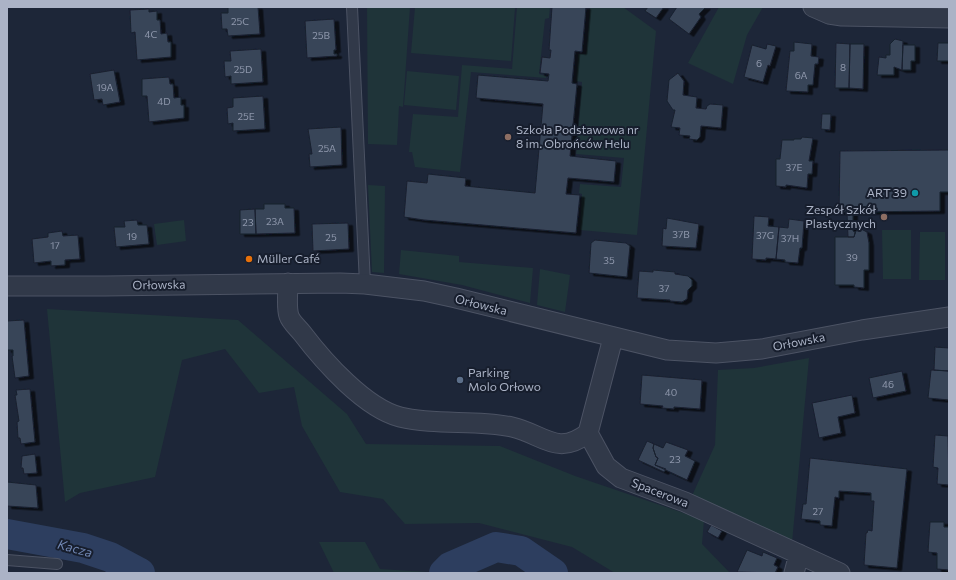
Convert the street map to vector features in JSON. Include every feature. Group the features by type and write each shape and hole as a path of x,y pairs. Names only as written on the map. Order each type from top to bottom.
{"street":[{"path":"813,7 829,14 843,11 949,18"},
{"name":"Orłowska","path":"7,286 288,283 364,284 424,291 667,350 716,353 762,349 862,330 949,317"},
{"path":"288,283 289,317 325,360 365,398 379,408 400,417 438,422 474,423 513,427 559,445 573,443 588,433 613,338"},
{"name":"Spacerowa","path":"588,433 606,466 621,478 685,502 840,573"},
{"path":"794,573 799,554"}],"lane":[{"path":"352,7 364,284"},
{"path":"7,560 57,564"}],"green space":[{"path":"367,7 410,7 403,107 399,106 397,145 368,144"},
{"path":"415,7 515,8 511,61 411,53"},
{"path":"517,7 550,7 549,18 545,19 539,74 546,76 546,78 471,72 460,172 415,167 412,152 409,152 413,114 458,117 462,65 512,69"},
{"path":"590,7 623,7 656,31 637,235 580,230 582,194 579,193 580,184 621,187 624,158 576,154 582,82 576,81 578,54 586,54"},
{"path":"719,7 763,7 747,35 733,84 688,63"},
{"path":"407,71 459,76 456,110 404,105"},
{"path":"368,185 385,186 384,273 372,272"},
{"path":"184,220 186,241 157,245 154,224"},
{"path":"882,230 911,230 911,279 883,279"},
{"path":"920,232 945,232 945,280 919,280"},
{"path":"401,250 459,256 459,262 533,268 530,303 462,285 399,274"},
{"path":"540,269 570,275 565,312 537,305"},
{"path":"47,309 238,320 347,414 366,444 500,446 575,476 704,520 702,544 730,573 615,573 572,547 479,523 405,524 383,499 340,492 302,426 294,387 259,393 225,349 182,360 155,477 80,493 65,502"},
{"path":"809,358 792,543 691,498 715,445 718,370 754,368"},
{"path":"319,542 365,542 380,569 443,573 334,573"}],"building":[{"path":"228,7 258,7 260,34 228,36 227,29 222,29 221,13 228,13"},
{"path":"552,7 586,7 582,52 575,51 572,83 577,84 570,156 616,161 614,182 568,178 566,194 580,195 576,233 404,217 407,181 427,183 428,174 466,178 465,186 535,193 543,104 476,98 478,75 548,81 549,74 540,73 542,57 550,58 551,50 549,50"},
{"path":"648,7 664,7 656,18 645,11"},
{"path":"677,7 706,7 699,14 701,17 689,34 669,19"},
{"path":"149,9 149,12 157,11 157,20 160,20 161,34 167,33 168,42 171,42 171,57 137,60 135,32 131,33 130,10"},
{"path":"334,19 336,50 334,50 334,54 337,54 337,56 307,58 305,21"},
{"path":"895,39 903,41 902,70 894,67 894,75 877,75 879,57 886,58 886,55 890,55 890,44"},
{"path":"794,42 812,44 811,56 819,57 818,64 815,64 813,85 808,85 808,92 786,91 790,51 794,51"},
{"path":"836,43 850,44 849,88 835,88"},
{"path":"938,43 949,43 949,61 937,61"},
{"path":"767,44 776,46 763,82 744,77 752,45 766,49"},
{"path":"850,44 864,44 863,89 849,88"},
{"path":"903,45 915,45 915,61 911,61 911,70 902,70"},
{"path":"261,49 263,82 231,84 231,76 225,77 224,61 231,61 230,51"},
{"path":"114,70 120,102 103,105 102,99 94,100 90,74"},
{"path":"678,73 684,81 683,95 697,97 696,108 706,109 710,104 723,105 721,128 701,126 700,137 697,140 689,139 690,136 679,135 680,128 671,127 675,110 673,110 667,101 669,80"},
{"path":"169,77 170,84 173,84 174,98 181,97 181,105 184,105 184,118 149,122 147,96 142,96 142,79"},
{"path":"263,96 265,129 233,131 233,123 228,124 227,108 233,107 233,98"},
{"path":"822,114 831,114 830,130 821,129"},
{"path":"341,127 342,165 310,167 309,154 312,154 308,129"},
{"path":"802,137 813,138 809,161 813,161 812,174 808,174 807,188 786,185 786,187 776,186 776,159 780,159 782,140 801,139"},
{"path":"949,150 949,192 940,192 940,211 853,212 854,237 848,237 847,212 839,212 840,151"},
{"path":"264,204 285,204 285,208 294,208 295,233 256,234 255,209 264,209"},
{"path":"255,209 256,234 240,234 240,210"},
{"path":"754,216 769,217 768,226 779,227 776,259 752,259"},
{"path":"667,218 699,224 696,248 662,246 663,228 666,229"},
{"path":"789,219 804,221 802,248 800,248 798,263 785,262 785,260 776,259 779,227 788,228"},
{"path":"137,220 138,225 147,225 149,244 116,247 114,227 125,227 124,221"},
{"path":"348,223 349,249 313,251 312,224"},
{"path":"861,229 867,232 869,243 869,270 864,270 864,288 854,287 854,285 835,285 835,237 854,237 856,231"},
{"path":"62,231 63,236 78,235 80,259 65,260 65,265 51,266 51,261 34,263 32,239 48,237 48,233"},
{"path":"595,240 626,243 630,246 627,277 589,273 591,243"},
{"path":"653,270 675,272 675,274 688,276 692,280 692,286 688,290 687,299 682,302 637,298 639,271 653,272"},
{"path":"24,320 29,376 15,378 12,356 13,350 7,350 7,321"},
{"path":"934,347 949,348 949,371 934,370"},
{"path":"931,370 949,371 949,400 928,398"},
{"path":"902,371 906,391 873,398 869,378"},
{"path":"642,375 702,380 700,409 674,407 674,409 662,408 663,406 640,404"},
{"path":"30,389 35,442 21,444 20,438 18,438 17,422 19,421 15,395 17,395 16,390"},
{"path":"852,395 855,413 838,417 841,433 819,438 812,403"},
{"path":"935,435 948,436 949,485 937,484 938,468 933,467"},
{"path":"647,441 654,444 653,448 656,457 658,458 655,465 666,469 664,472 638,460"},
{"path":"666,442 688,450 685,456 695,461 687,480 655,465 658,458 656,457 653,448 654,444 663,448"},
{"path":"35,454 37,473 24,474 23,468 21,468 22,456"},
{"path":"810,458 907,469 897,568 864,565 866,533 868,530 872,531 874,501 871,501 871,493 839,491 839,498 835,497 832,526 820,525 820,521 801,519 803,504 806,504"},
{"path":"7,482 36,485 38,508 7,506"},
{"path":"930,522 944,522 944,527 949,527 949,570 937,569 937,553 928,552"},
{"path":"711,525 722,531 718,538 707,532"},
{"path":"747,550 762,556 763,552 777,558 774,565 778,567 775,573 737,572"}],"waterway":[{"name":"Kacza","path":"7,534 83,548 110,557 140,573"},
{"name":"Kacza","path":"444,573 450,567 496,547 521,551 553,573"}],"place":[{"name":"Szkoła Podstawowa nr 8 im. Obrońców Helu","path":"508,137"},
{"name":"ART 39","path":"915,193"},
{"name":"Zespół Szkół Plastycznych","path":"884,217"},
{"name":"Müller Café","path":"249,259"},
{"name":"Parking Molo Orłowo","path":"460,380"}]}
